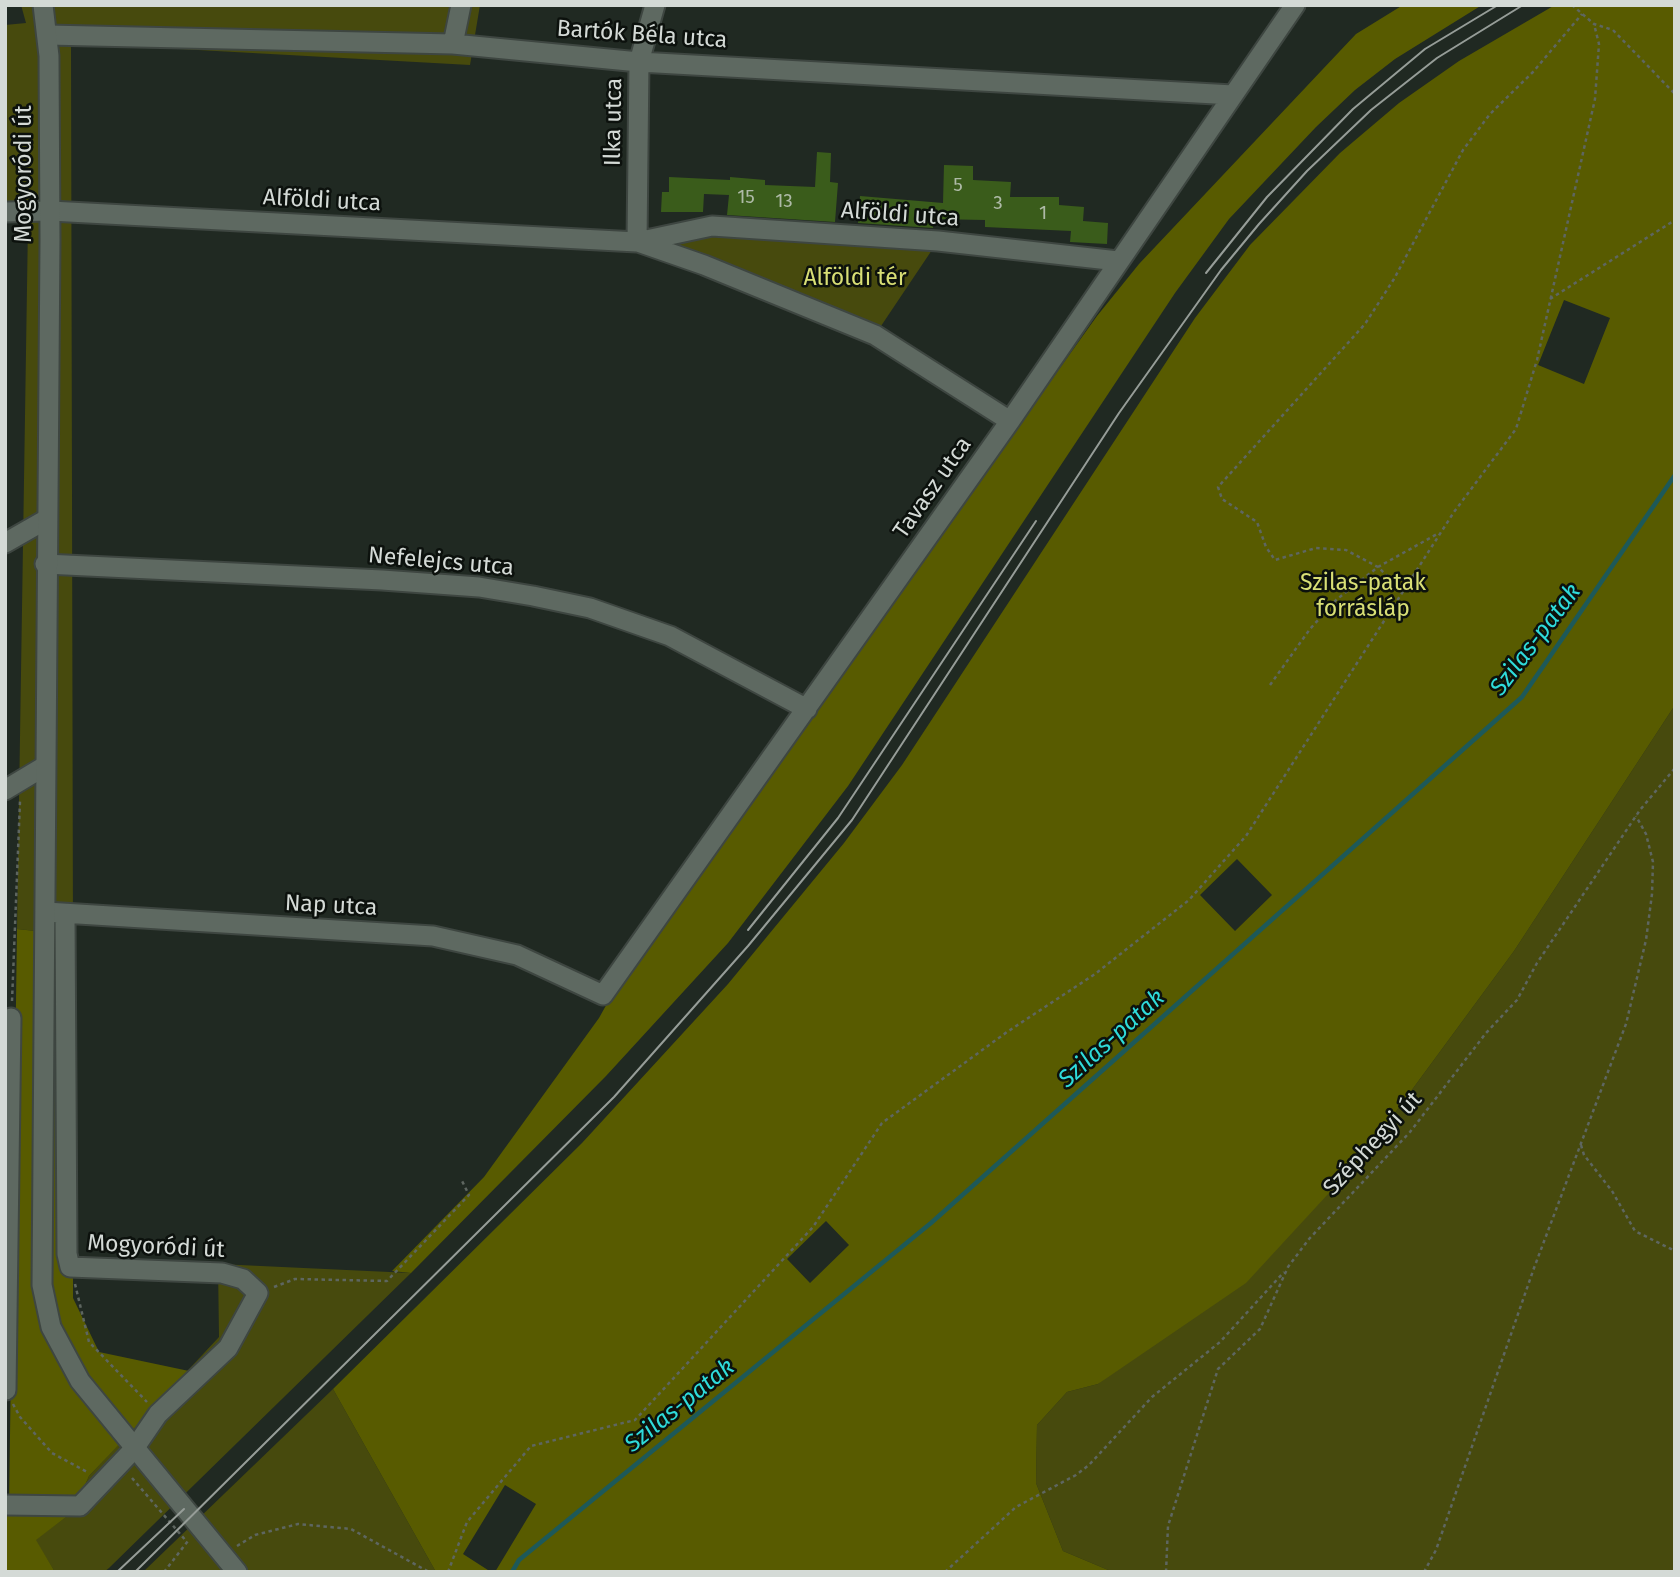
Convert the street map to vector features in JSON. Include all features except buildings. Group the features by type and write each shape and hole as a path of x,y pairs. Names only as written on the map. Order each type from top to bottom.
{"street":[{"name":"Mogyoródi út","path":"43,5 47,35 50,211 45,766 55,914 67,1254 70,1267 222,1273 243,1279 258,1293"},
{"path":"453,44 461,5"},
{"name":"Ilka utca","path":"636,242 639,62 655,5"},
{"name":"Tavasz utca","path":"603,995 1010,421 1295,5"},
{"name":"Bartók Béla utca","path":"47,35 453,44 639,62 1233,95"},
{"name":"Alföldi utca","path":"5,212 50,211 636,242 712,226 938,241 1118,261"},
{"name":"Alföldi utca","path":"636,242 704,265 875,335 1010,421"},
{"path":"8,538 47,519"},
{"name":"Nefelejcs utca","path":"45,564 479,587 533,596 590,608 670,636 807,709"},
{"path":"13,785 45,766"},
{"name":"Mogyoródi út","path":"55,914 40,1256 42,1285 51,1327 80,1381 184,1509 193,1534 222,1555 237,1572"},
{"name":"Nap utca","path":"55,914 433,936 517,954 603,995"},
{"path":"6,1390 8,1020"},
{"path":"5,1505 80,1506 134,1449 158,1414 228,1348 258,1293"}],"path":[{"path":"1572,5 1594,24 1613,30 1675,94"},
{"path":"1403,592 1378,567 1346,550 1316,548 1275,560 1266,547 1257,522 1222,499 1218,487 1365,324 1394,279 1463,150 1490,114 1533,72 1582,14"},
{"path":"448,1572 467,1522 531,1446 635,1420 813,1227 882,1122 1007,1032 1095,974 1189,900 1246,836 1441,531 1516,429 1537,360 1595,99 1599,44 1594,24"},
{"path":"1550,299 1675,220"},
{"path":"1270,685 1310,629 1336,600 1378,567 1441,531"},
{"name":"Széphegyi út","path":"1166,1572 1168,1526 1218,1369 1260,1329 1288,1267 1339,1205 1410,1132 1486,1033 1517,1000 1537,963 1636,816 1675,768"},
{"path":"8,1020 13,785"},
{"path":"1424,1572 1440,1537 1476,1430 1626,1024 1646,940 1653,862 1646,834 1636,816"},
{"path":"1580,1144 1584,1155 1612,1191 1635,1231 1675,1251"},
{"path":"258,1293 295,1279 387,1282 469,1195 461,1179"},
{"path":"70,1267 89,1342 158,1414"},
{"path":"945,1572 1016,1507 1076,1475 1089,1465 1138,1411 1244,1318 1288,1267"},
{"path":"6,1390 20,1417 52,1453 105,1479"},
{"path":"120,1464 193,1534 164,1572"},
{"path":"222,1555 255,1535 298,1524 351,1530 429,1572"}],"green space":[{"path":"21,5 480,5 470,65 71,43 73,935 17,929 28,223 5,223 5,25 26,23"},
{"path":"1403,5 1482,5 1395,59 1355,90 1229,219 1175,293 848,786 728,943 606,1076 411,1273 392,1271 484,1177 1097,316 1139,264 1356,34"},
{"name":"Szilas-patak forrásláp","path":"1555,5 1675,5 1675,705 1514,951 1364,1155 1246,1283 1098,1384 1067,1392 1037,1425 1036,1483 1063,1551 1113,1572 495,1572 536,1504 505,1485 463,1554 491,1572 436,1572 333,1389 582,1143 728,984 844,843 902,765 1195,318 1250,245 1340,153 1399,103 1459,61","holes":["1564,300 1610,318 1584,384 1538,365","1237,859 1272,895 1235,931 1200,895","826,1221 849,1245 810,1283 787,1259"]},
{"name":"Alföldi tér","path":"712,226 938,241 875,335 637,242"},
{"path":"1675,705 1675,1572 1113,1572 1063,1551 1036,1483 1037,1425 1067,1392 1098,1384 1364,1155 1514,951"},
{"path":"17,929 73,935 73,1298 99,1352 189,1371 89,1476 74,1511 36,1540 55,1572 5,1572 5,1508 9,1507"},
{"path":"218,1264 411,1273 109,1568 104,1572 55,1572 35,1540 74,1511 89,1476 219,1337"},
{"path":"333,1389 436,1572 143,1572"}],"waterway":[{"name":"Szilas-patak","path":"512,1572 519,1560 931,1223 1522,697 1675,475"}],"tram line":[{"path":"1206,273 1267,197 1353,109 1425,49 1498,5"},
{"path":"135,1572 614,1097 748,946 852,820 1119,413 1221,270 1259,224 1307,171 1371,110 1437,58 1523,5"},
{"path":"748,930 838,818 1036,521"},
{"path":"117,1572 184,1509"}]}
